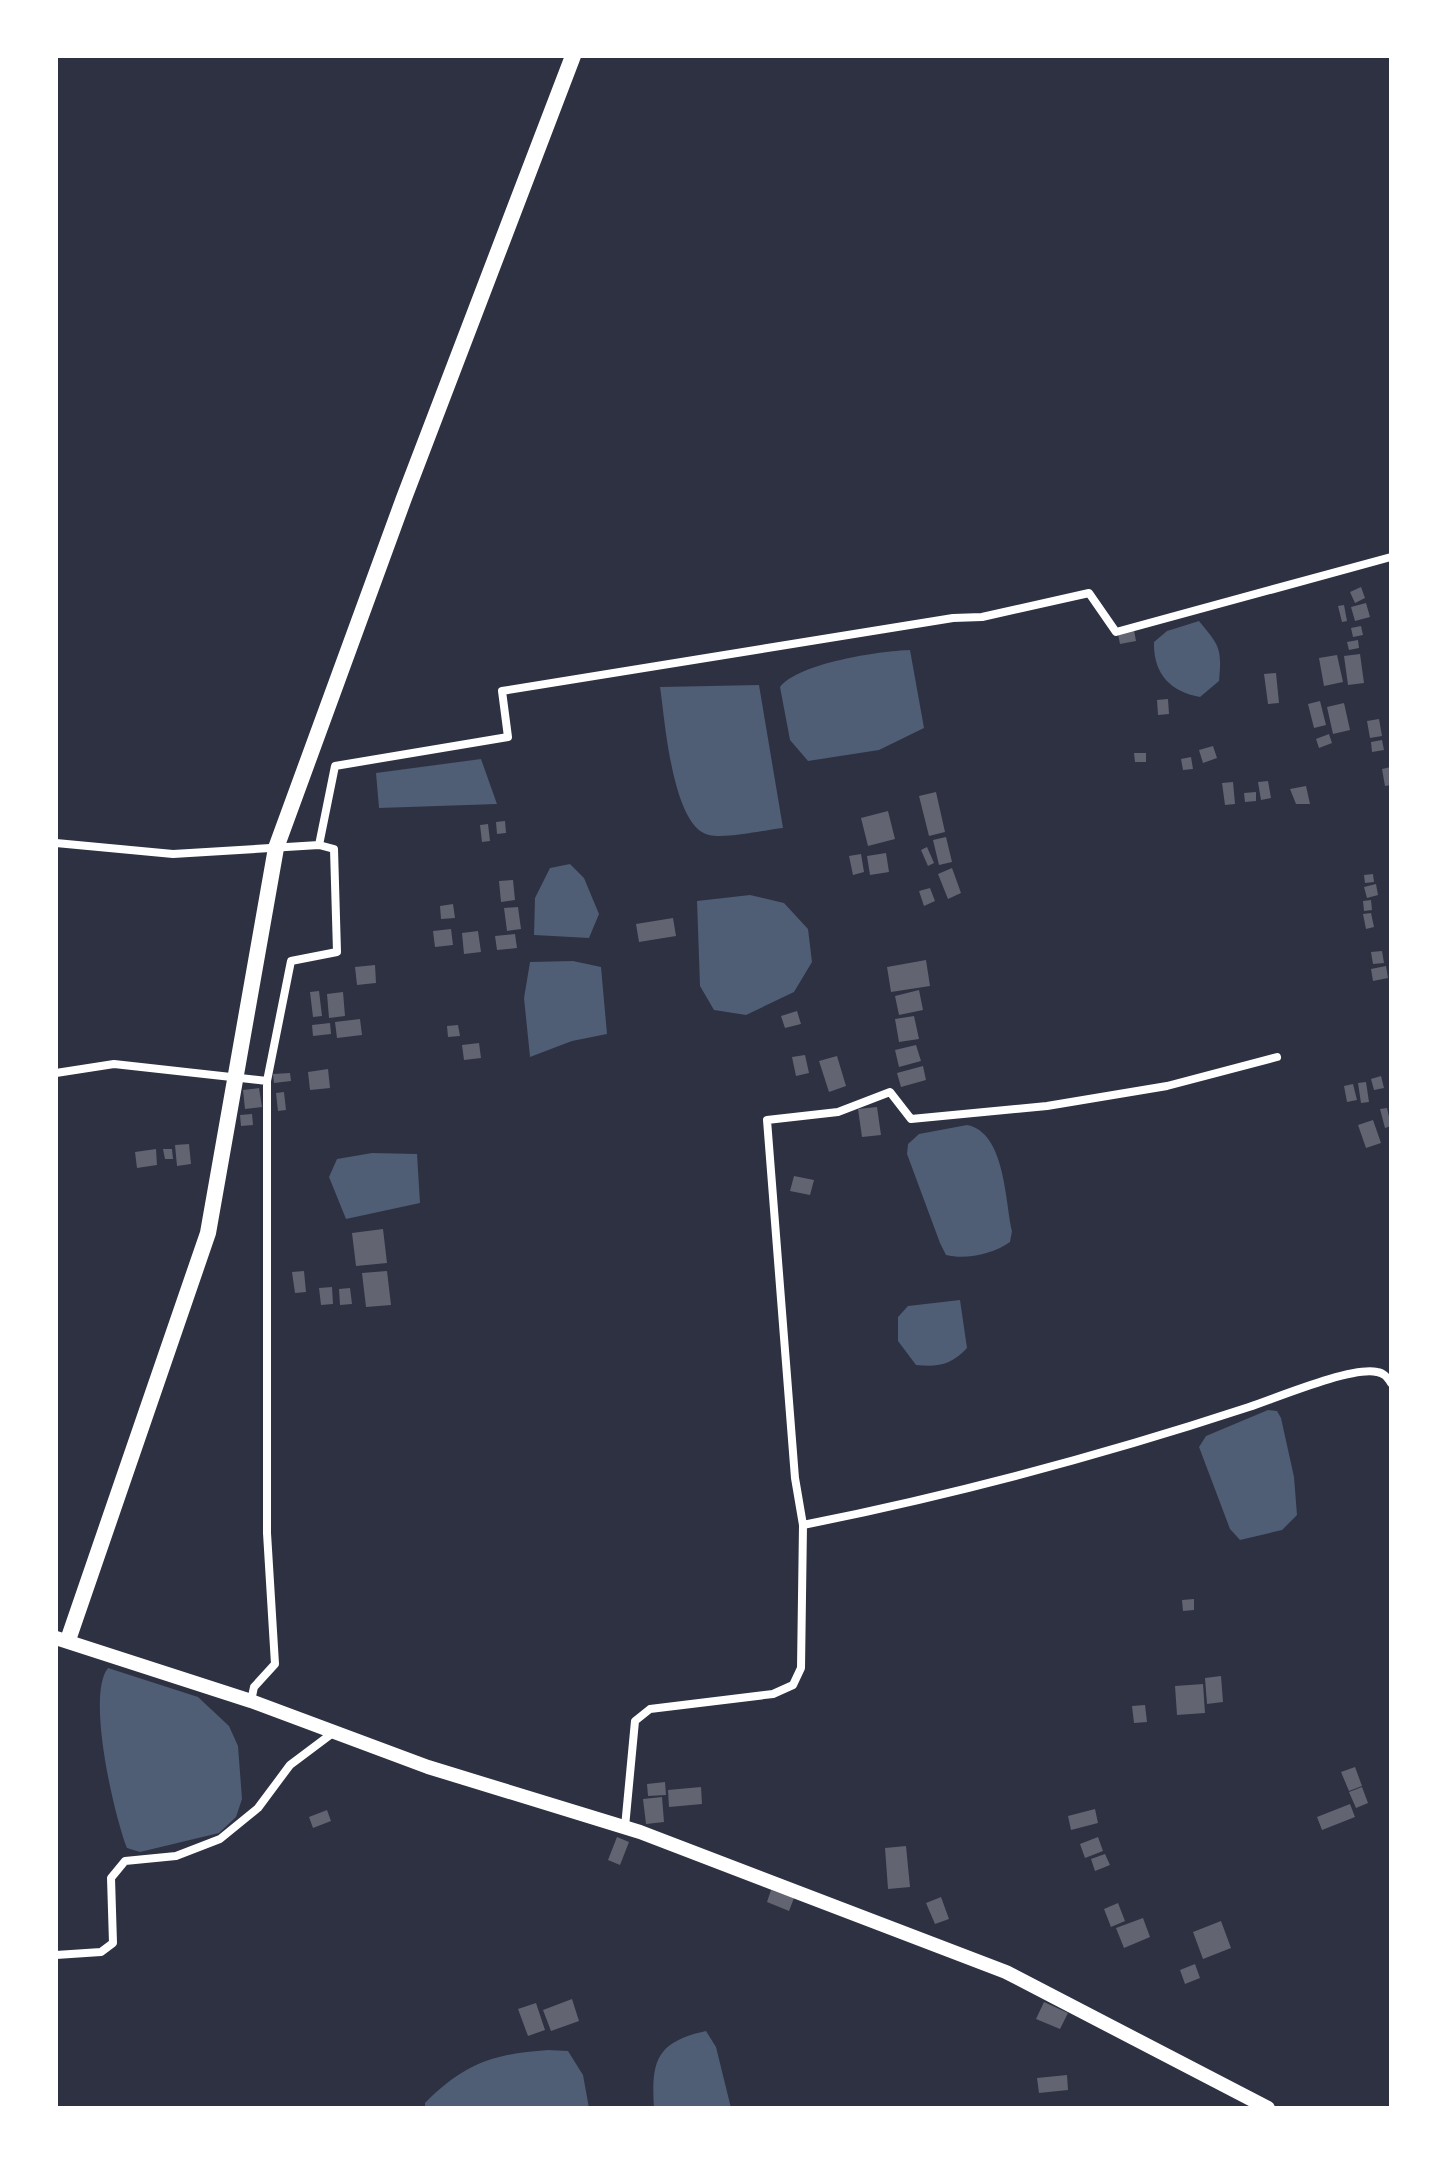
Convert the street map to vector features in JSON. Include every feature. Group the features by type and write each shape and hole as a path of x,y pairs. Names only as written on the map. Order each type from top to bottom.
{"main road":[{"path":"62,1639 208,1233 276,848 404,498 573,56"}],"street":[{"path":"319,845 335,766 508,737 502,691 953,618 982,617 1089,593 1116,632 1391,557"},
{"path":"56,843 173,854 319,845 334,849 337,952 291,961 267,1081 267,1533 275,1664 254,1687 251,1701"},
{"path":"625,1827 635,1721 650,1709 773,1694 793,1685 801,1668 803,1525 794,1462 767,1120 838,1112 890,1092 911,1119 1047,1106 1167,1086 1277,1057"},
{"path":"56,1073 114,1064 267,1081"},
{"path":"803,1525 907,1505 1207,1421 1333,1379 1373,1371 1382,1373 1391,1383"},
{"path":"62,1639 251,1701 428,1767 625,1827 1006,1972 1268,2108"},
{"path":"56,1955 101,1952 113,1943 111,1878 125,1861 176,1856 220,1839 258,1808 290,1765 334,1732"}],"water":[{"path":"1199,621 1218,648 1220,662 1219,681 1200,697 1172,686 1160,672 1154,653 1154,642 1167,631"},
{"path":"910,650 924,728 879,750 808,761 790,740 780,687 804,671 821,665"},
{"path":"759,685 783,828 735,835 709,835 696,828 686,813 679,793 672,770 660,687"},
{"path":"481,759 497,804 379,808 376,773"},
{"path":"570,864 584,878 599,914 589,938 534,935 535,898 550,868"},
{"path":"750,895 784,903 808,929 812,962 794,992 746,1015 714,1010 700,986 697,901"},
{"path":"573,961 601,967 607,1034 572,1041 530,1057 524,998 530,962"},
{"path":"967,1125 980,1130 996,1153 1012,1231 1010,1242 996,1250 971,1256 946,1255 907,1154 908,1144 919,1134"},
{"path":"372,1153 417,1154 420,1203 346,1219 329,1177 337,1159"},
{"path":"960,1300 967,1348 944,1364 916,1365 898,1341 898,1317 908,1306"},
{"path":"1268,1410 1277,1411 1281,1418 1294,1477 1297,1515 1282,1530 1240,1540 1230,1529 1199,1447 1206,1436"},
{"path":"108,1668 198,1697 229,1726 238,1746 242,1799 236,1817 219,1833 140,1852 127,1848 109,1784 101,1728 102,1682"},
{"path":"706,2031 716,2047 731,2108 654,2108 654,2078 660,2056 676,2041"},
{"path":"568,2051 583,2075 589,2108 425,2108 425,2103 453,2078 481,2063 511,2054"}],"building":[{"path":"1361,587 1365,598 1355,603 1350,592"},
{"path":"1366,603 1370,617 1355,621 1351,607"},
{"path":"1344,605 1347,621 1342,622 1338,606"},
{"path":"1361,626 1363,635 1353,637 1351,628"},
{"path":"1134,630 1136,641 1120,644 1118,634"},
{"path":"1358,640 1359,648 1349,650 1347,642"},
{"path":"1360,654 1364,683 1348,685 1344,656"},
{"path":"1337,655 1343,682 1324,686 1319,658"},
{"path":"1276,673 1279,703 1268,704 1264,674"},
{"path":"1168,699 1169,714 1158,715 1157,700"},
{"path":"1320,701 1326,725 1314,728 1308,704"},
{"path":"1344,703 1350,730 1333,734 1327,707"},
{"path":"1379,719 1382,736 1370,738 1367,721"},
{"path":"1329,734 1332,743 1319,748 1316,739"},
{"path":"1382,740 1384,750 1372,752 1371,742"},
{"path":"1213,746 1217,758 1203,763 1199,750"},
{"path":"1134,753 1146,753 1146,762 1135,762"},
{"path":"1191,757 1193,769 1183,770 1181,759"},
{"path":"1391,767 1391,785 1385,786 1382,769"},
{"path":"1268,781 1271,798 1261,800 1258,782"},
{"path":"1233,782 1235,804 1225,805 1222,783"},
{"path":"1306,786 1310,804 1296,804 1290,789"},
{"path":"936,792 945,832 929,836 919,796"},
{"path":"1256,792 1256,801 1245,802 1244,793"},
{"path":"888,811 895,839 868,846 861,818"},
{"path":"505,821 506,833 497,834 496,822"},
{"path":"488,824 490,841 482,842 480,825"},
{"path":"946,837 952,862 939,865 933,840"},
{"path":"927,847 934,863 928,866 921,850"},
{"path":"886,853 889,872 870,875 867,856"},
{"path":"861,854 864,872 853,875 849,856"},
{"path":"952,868 961,893 948,899 938,874"},
{"path":"1373,874 1374,882 1365,883 1364,875"},
{"path":"513,880 515,900 501,902 499,881"},
{"path":"1376,884 1378,895 1367,898 1364,887"},
{"path":"930,888 935,901 924,906 919,891"},
{"path":"1371,900 1372,910 1364,911 1363,901"},
{"path":"453,904 455,918 441,919 440,906"},
{"path":"518,907 521,929 507,931 504,908"},
{"path":"1371,913 1374,927 1366,929 1363,914"},
{"path":"673,918 676,936 639,942 636,924"},
{"path":"451,929 453,945 435,947 433,931"},
{"path":"478,931 481,952 464,954 462,933"},
{"path":"515,934 517,948 497,950 495,936"},
{"path":"1382,951 1384,963 1373,964 1371,952"},
{"path":"926,960 930,986 891,992 887,967"},
{"path":"375,965 376,983 357,985 355,967"},
{"path":"1386,966 1388,978 1373,981 1371,969"},
{"path":"919,990 923,1010 899,1015 895,996"},
{"path":"319,991 322,1016 313,1017 310,992"},
{"path":"343,992 345,1016 329,1018 327,994"},
{"path":"797,1011 801,1024 785,1028 781,1016"},
{"path":"914,1016 919,1039 899,1042 895,1019"},
{"path":"360,1019 362,1035 337,1038 335,1022"},
{"path":"330,1023 331,1034 313,1036 312,1025"},
{"path":"458,1025 460,1036 448,1037 447,1026"},
{"path":"479,1043 481,1058 464,1060 462,1045"},
{"path":"916,1045 921,1061 899,1067 895,1050"},
{"path":"805,1055 809,1073 796,1076 792,1057"},
{"path":"837,1056 846,1086 829,1092 819,1061"},
{"path":"923,1066 926,1080 901,1087 897,1073"},
{"path":"328,1069 330,1088 310,1090 308,1072"},
{"path":"290,1073 291,1081 274,1083 273,1074"},
{"path":"1381,1076 1384,1088 1374,1090 1371,1079"},
{"path":"1366,1082 1369,1102 1361,1103 1358,1083"},
{"path":"1353,1084 1357,1100 1347,1102 1344,1086"},
{"path":"259,1088 262,1107 245,1109 243,1090"},
{"path":"284,1092 286,1110 278,1111 276,1093"},
{"path":"877,1107 881,1135 862,1137 858,1109"},
{"path":"1387,1108 1391,1126 1385,1128 1380,1109"},
{"path":"252,1114 253,1125 241,1126 240,1115"},
{"path":"1373,1120 1381,1143 1366,1148 1358,1125"},
{"path":"189,1144 191,1164 177,1166 175,1145"},
{"path":"156,1149 157,1165 137,1168 135,1152"},
{"path":"163,1149 172,1149 173,1159 165,1159"},
{"path":"794,1176 814,1180 810,1195 790,1191"},
{"path":"383,1229 387,1263 356,1266 352,1233"},
{"path":"304,1271 306,1292 295,1293 292,1272"},
{"path":"387,1271 391,1305 366,1307 362,1273"},
{"path":"332,1287 333,1304 321,1305 319,1288"},
{"path":"350,1288 352,1304 340,1305 339,1289"},
{"path":"1194,1599 1194,1610 1183,1611 1182,1600"},
{"path":"1221,1676 1223,1702 1207,1704 1205,1678"},
{"path":"1203,1684 1205,1713 1177,1715 1175,1686"},
{"path":"1145,1705 1147,1722 1134,1723 1132,1706"},
{"path":"1355,1767 1362,1786 1349,1791 1341,1772"},
{"path":"665,1782 666,1795 648,1796 647,1784"},
{"path":"701,1787 702,1804 669,1807 668,1790"},
{"path":"1362,1787 1368,1803 1356,1808 1349,1792"},
{"path":"662,1797 664,1822 646,1824 643,1799"},
{"path":"1350,1804 1355,1817 1322,1830 1317,1817"},
{"path":"1095,1809 1098,1823 1071,1830 1068,1816"},
{"path":"327,1810 331,1821 313,1828 309,1817"},
{"path":"617,1837 629,1842 620,1865 608,1860"},
{"path":"1098,1837 1103,1851 1085,1858 1080,1844"},
{"path":"906,1846 910,1887 888,1889 885,1848"},
{"path":"1105,1854 1110,1865 1095,1871 1091,1859"},
{"path":"771,1890 794,1898 789,1911 767,1902"},
{"path":"941,1897 949,1919 935,1924 926,1903"},
{"path":"1118,1903 1125,1921 1111,1927 1104,1909"},
{"path":"1143,1918 1150,1937 1124,1948 1116,1928"},
{"path":"1221,1921 1231,1948 1203,1959 1193,1932"},
{"path":"1195,1964 1200,1978 1185,1984 1180,1970"},
{"path":"572,1999 579,2021 551,2031 543,2010"},
{"path":"1044,2002 1068,2013 1060,2029 1036,2019"},
{"path":"536,2003 545,2030 528,2036 518,2009"},
{"path":"1067,2075 1068,2090 1039,2093 1037,2078"}]}
